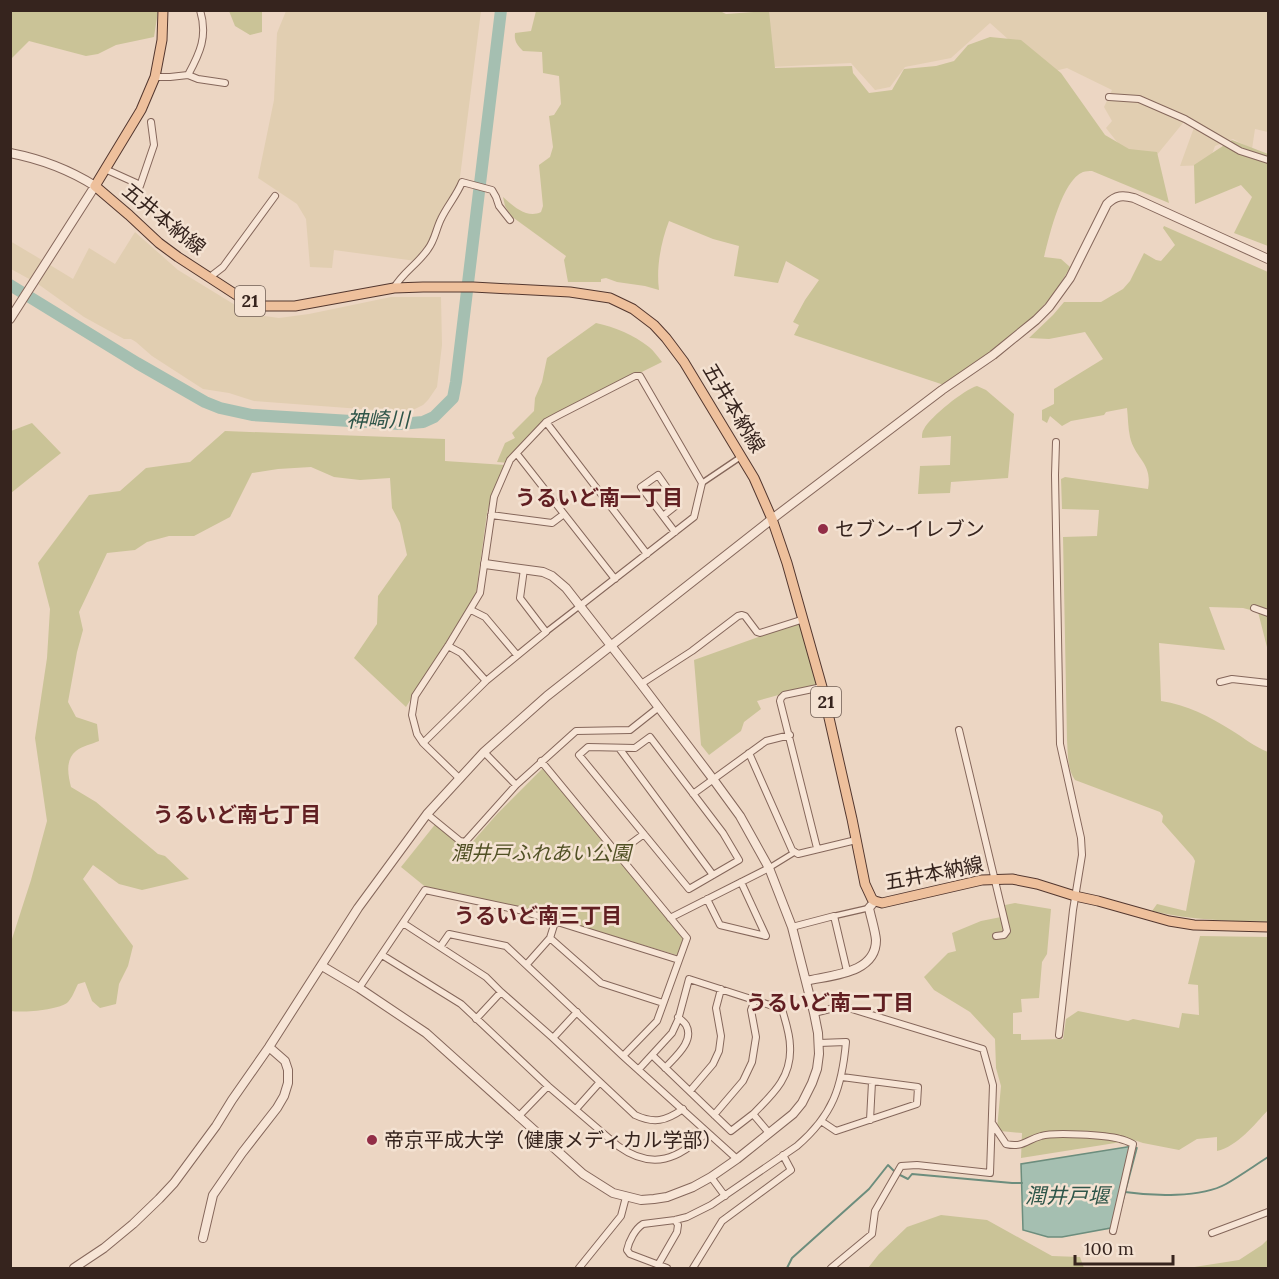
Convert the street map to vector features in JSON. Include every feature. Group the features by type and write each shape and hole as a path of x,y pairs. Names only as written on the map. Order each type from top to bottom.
{"main road":[{"name":"五井本納線","path":"163,10 162,40 155,77 141,110 95,186 159,243 238,296 254,303 273,307 302,305 394,288 473,287 583,293 610,298 633,309 654,325 678,353 754,478 788,563 822,687 865,884 872,904 966,883 1012,879 1181,923 1269,927"}],"street":[{"path":"188,75 199,55 201,46 200,10"},
{"path":"155,77 188,75 225,83"},
{"path":"1109,97 1139,99 1185,120 1240,151 1269,160"},
{"path":"105,169 140,186 154,145 151,122"},
{"path":"10,153 59,166 95,186 10,319"},
{"path":"394,288 430,248 440,220 462,182 492,190 499,206 510,220"},
{"path":"210,277 223,267 274,196"},
{"path":"74,1269 133,1224 174,1183 269,1047 358,908 428,814 484,752 546,696 772,519 942,390 993,355 1036,320 1049,308 1065,286 1079,263 1107,204 1112,199 1118,196 1134,198 1269,260"},
{"path":"460,779 423,743 417,734 412,715 415,696 480,593 494,498 510,460 546,422 635,376 640,376 702,483"},
{"path":"546,422 647,554"},
{"path":"1056,442 1060,744 1081,838 1082,855 1059,1035"},
{"path":"517,454 615,579"},
{"path":"423,743 486,681 517,655 694,517 702,483 742,456"},
{"path":"663,516 678,504 658,475 641,488 675,532"},
{"path":"491,515 552,524 564,514"},
{"path":"322,966 426,1033 583,1174 613,1193 626,1197 641,1200 667,1197 711,1177 793,1114 808,1093 817,1069 819,1043 814,1013 792,927 769,868 740,816 566,588 552,576 543,572 485,564"},
{"path":"524,569 520,598 546,632"},
{"path":"1254,608 1269,613"},
{"path":"471,610 485,617 517,655"},
{"path":"641,684 692,651 738,616 745,616 760,633 804,619"},
{"path":"448,646 461,653 486,681"},
{"path":"1220,682 1232,679 1269,683"},
{"path":"817,848 780,701 784,695 822,687"},
{"path":"428,814 460,841 465,842 516,785 576,731 630,730 659,707"},
{"path":"959,730 1007,931 1004,935 996,936"},
{"path":"693,794 766,741 790,735"},
{"path":"650,737 693,794 723,833 740,860 688,889 579,755 588,747 634,748 650,737"},
{"path":"619,748 713,875"},
{"path":"484,752 516,785"},
{"path":"749,753 792,850 798,854 856,840"},
{"path":"541,761 687,938 657,1021 623,1056"},
{"path":"618,854 644,834"},
{"path":"670,918 769,868 795,852"},
{"path":"707,899 720,925 766,936 741,882"},
{"path":"359,988 425,891 519,910 679,960"},
{"path":"792,927 872,904 876,939 874,950 867,963 858,969 806,981"},
{"path":"834,916 847,971"},
{"path":"527,964 550,938 555,922"},
{"path":"403,923 486,977 635,1115 643,1119 664,1120 683,1109"},
{"path":"440,947 449,934 506,946 737,1159"},
{"path":"550,938 601,983 663,1003"},
{"path":"382,955 461,1004 548,1086 624,1150 646,1159 662,1159 681,1154 695,1145 707,1132"},
{"path":"639,1070 652,1055 672,1033 689,979 782,1009 790,1045 788,1067 778,1088 753,1114 732,1131 652,1055"},
{"path":"690,1091 714,1064 719,1051 721,1036 716,1008 721,989"},
{"path":"476,1019 501,992"},
{"path":"714,1115 744,1081 752,1062 756,1037 751,1010 755,1000"},
{"path":"814,1013 842,1006 983,1049 993,1085 990,1173 917,1165 901,1166 875,1211 872,1234 831,1269"},
{"path":"553,1038 577,1012"},
{"path":"665,1068 684,1047 689,1036 686,1025 678,1017"},
{"path":"667,1269 630,1254 627,1250 639,1226 675,1220 699,1211 725,1196 809,1136 829,1110 842,1077 846,1042 819,1043"},
{"path":"203,1238 213,1195 284,1096 288,1083 288,1070 285,1061 269,1047"},
{"path":"822,1121 836,1131 917,1104 918,1087 842,1077"},
{"path":"576,1110 600,1082"},
{"path":"870,1120 872,1082"},
{"path":"518,1117 548,1086"},
{"path":"753,1114 769,1133"},
{"path":"992,1122 1005,1144 1014,1146 1040,1136 1053,1134 1111,1137 1133,1144 1113,1231"},
{"path":"693,1269 722,1221 791,1170 783,1155"},
{"path":"711,1177 725,1196"},
{"path":"579,1269 621,1216 626,1197"},
{"path":"1212,1233 1269,1212"},
{"path":"658,1265 677,1232 678,1225 675,1220"}],"shaded area":[{"path":"286,11 481,11 459,185 429,244 416,261 334,250 332,268 310,267 306,219 297,204 258,178 274,100 277,33"},
{"path":"765,11 1268,11 1268,132 1255,129 1252,149 1233,139 1215,146 1208,165 1180,166 1196,122 1187,118 1156,156 1125,152 1106,128 1112,121 1104,107 1112,90 1067,68 1046,73 990,23 951,58 905,67 890,87 875,90 851,63 771,67"},
{"path":"135,232 178,270 240,308 257,315 279,318 391,297 441,297 442,345 437,387 423,405 411,411 401,412 254,401 229,393 203,389 152,356 136,342 124,339 84,317 38,284 50,265 73,279 89,248 115,264"},
{"path":"10,241 42,260 31,280 11,269"}],"green space":[{"path":"11,10 158,11 154,37 116,45 98,54 86,56 29,41 11,59"},
{"path":"718,10 726,14 769,11 775,68 852,66 853,73 869,93 892,90 904,69 936,66 954,61 968,45 990,37 1021,40 1061,73 1105,135 1129,149 1157,152 1169,203 1092,171 1083,172 1076,177 1063,197 1044,257 1061,259 1070,267 1059,285 1046,303 1015,334 944,385 794,335 799,325 793,322 819,280 786,261 778,283 734,276 739,246 713,239 669,221 660,255 659,290 606,278 601,279 601,282 568,282 564,260 566,256 511,216 503,197 525,213 541,212 543,206 539,165 550,157 553,147 549,116 554,115 561,104 559,76 543,73 542,52 523,51 516,43 515,33 531,31 536,11"},
{"path":"229,11 262,11 262,32 250,35 235,26"},
{"path":"1232,140 1268,154 1268,246 1234,233 1252,197 1241,185 1195,204 1194,165"},
{"path":"1164,226 1268,272 1268,651 1258,612 1243,608 1209,607 1225,650 1159,643 1161,701 1189,708 1206,716 1268,752 1268,922 1196,918 1152,911 1157,904 1186,911 1195,861 1193,857 1162,822 1163,816 1160,812 1075,780 1068,761 1063,537 1097,536 1099,510 1062,509 1061,479 1065,477 1148,489 1149,480 1146,467 1132,444 1127,408 1071,421 1062,426 1050,416 1047,423 1042,420 1042,410 1054,404 1054,389 1103,359 1085,332 1049,339 1029,338 1064,302 1101,302 1123,289 1130,281 1144,253 1161,261 1175,245 1163,228"},
{"path":"596,323 617,329 637,339 651,349 662,362 573,406 543,425 510,463 497,462 505,443 515,438 512,433 534,411 535,398 542,382 547,358"},
{"path":"977,386 986,390 1014,414 1008,478 951,482 950,493 918,494 920,466 950,465 951,436 922,438 923,430 948,404"},
{"path":"32,423 61,453 11,493 11,431"},
{"path":"225,431 445,439 445,461 505,465 487,513 476,594 406,707 354,658 377,624 378,596 407,555 400,523 392,508 390,478 360,480 334,477 311,467 252,473 230,517 194,536 169,536 147,542 135,550 107,553 79,612 83,630 68,702 76,717 97,724 99,741 76,751 70,759 68,768 71,787 96,802 158,854 165,856 189,879 142,890 119,884 93,865 83,879 133,946 128,966 119,984 116,1004 100,1008 92,1001 85,982 78,984 71,998 64,1005 41,1010 11,1011 11,942 47,821 35,738 47,658 50,609 38,563 89,495 120,491 146,468 190,462"},
{"path":"800,622 818,682 815,685 757,701 761,709 744,722 741,731 709,755 701,745 694,660"},
{"name":"潤井戸ふれあい公園","path":"543,768 688,937 680,956 519,908 428,889 401,867 437,822 468,847"},
{"path":"1015,903 1051,909 1047,954 1042,962 1039,998 1021,999 1022,1012 1013,1013 1013,1034 1021,1034 1021,1040 1063,1039 1066,1019 1078,1011 1179,1028 1182,1013 1199,1015 1198,985 1188,984 1200,936 1268,937 1268,1110 1239,1140 1217,1151 1217,1137 1197,1139 1179,1150 1134,1140 1021,1158 1022,1133 997,1129 1001,1086 996,1068 995,1039 970,1012 934,990 924,977 948,953 956,951 952,933 981,921 1006,916 1005,905"},
{"path":"941,1215 987,1220 1052,1256 1080,1257 1084,1268 868,1268 907,1227"},
{"path":"1268,1239 1268,1268 1188,1268 1239,1260"}],"water":[{"name":"潤井戸堰","path":"1133,1146 1137,1148 1116,1227 1062,1237 1048,1237 1023,1230 1021,1164"}],"waterway":[{"name":"神崎川","path":"10,285 137,363 205,402 220,408 252,415 400,424 423,422 434,417 453,398 456,382 501,10"},
{"path":"1125,1192 1162,1195 1190,1194 1216,1189 1268,1157"},
{"path":"787,1268 792,1258 869,1189 888,1165 896,1173 908,1179 912,1174 1022,1183"}],"place":[{"name":"セブン-イレブン","path":"823,529"},
{"name":"帝京平成大学（健康メディカル学部）","path":"372,1140"}],"district":[{"name":"うるいど南一丁目","path":"599,498"},
{"name":"うるいど南七丁目","path":"237,815"},
{"name":"うるいど南三丁目","path":"538,916"},
{"name":"うるいど南二丁目","path":"830,1003"}]}
